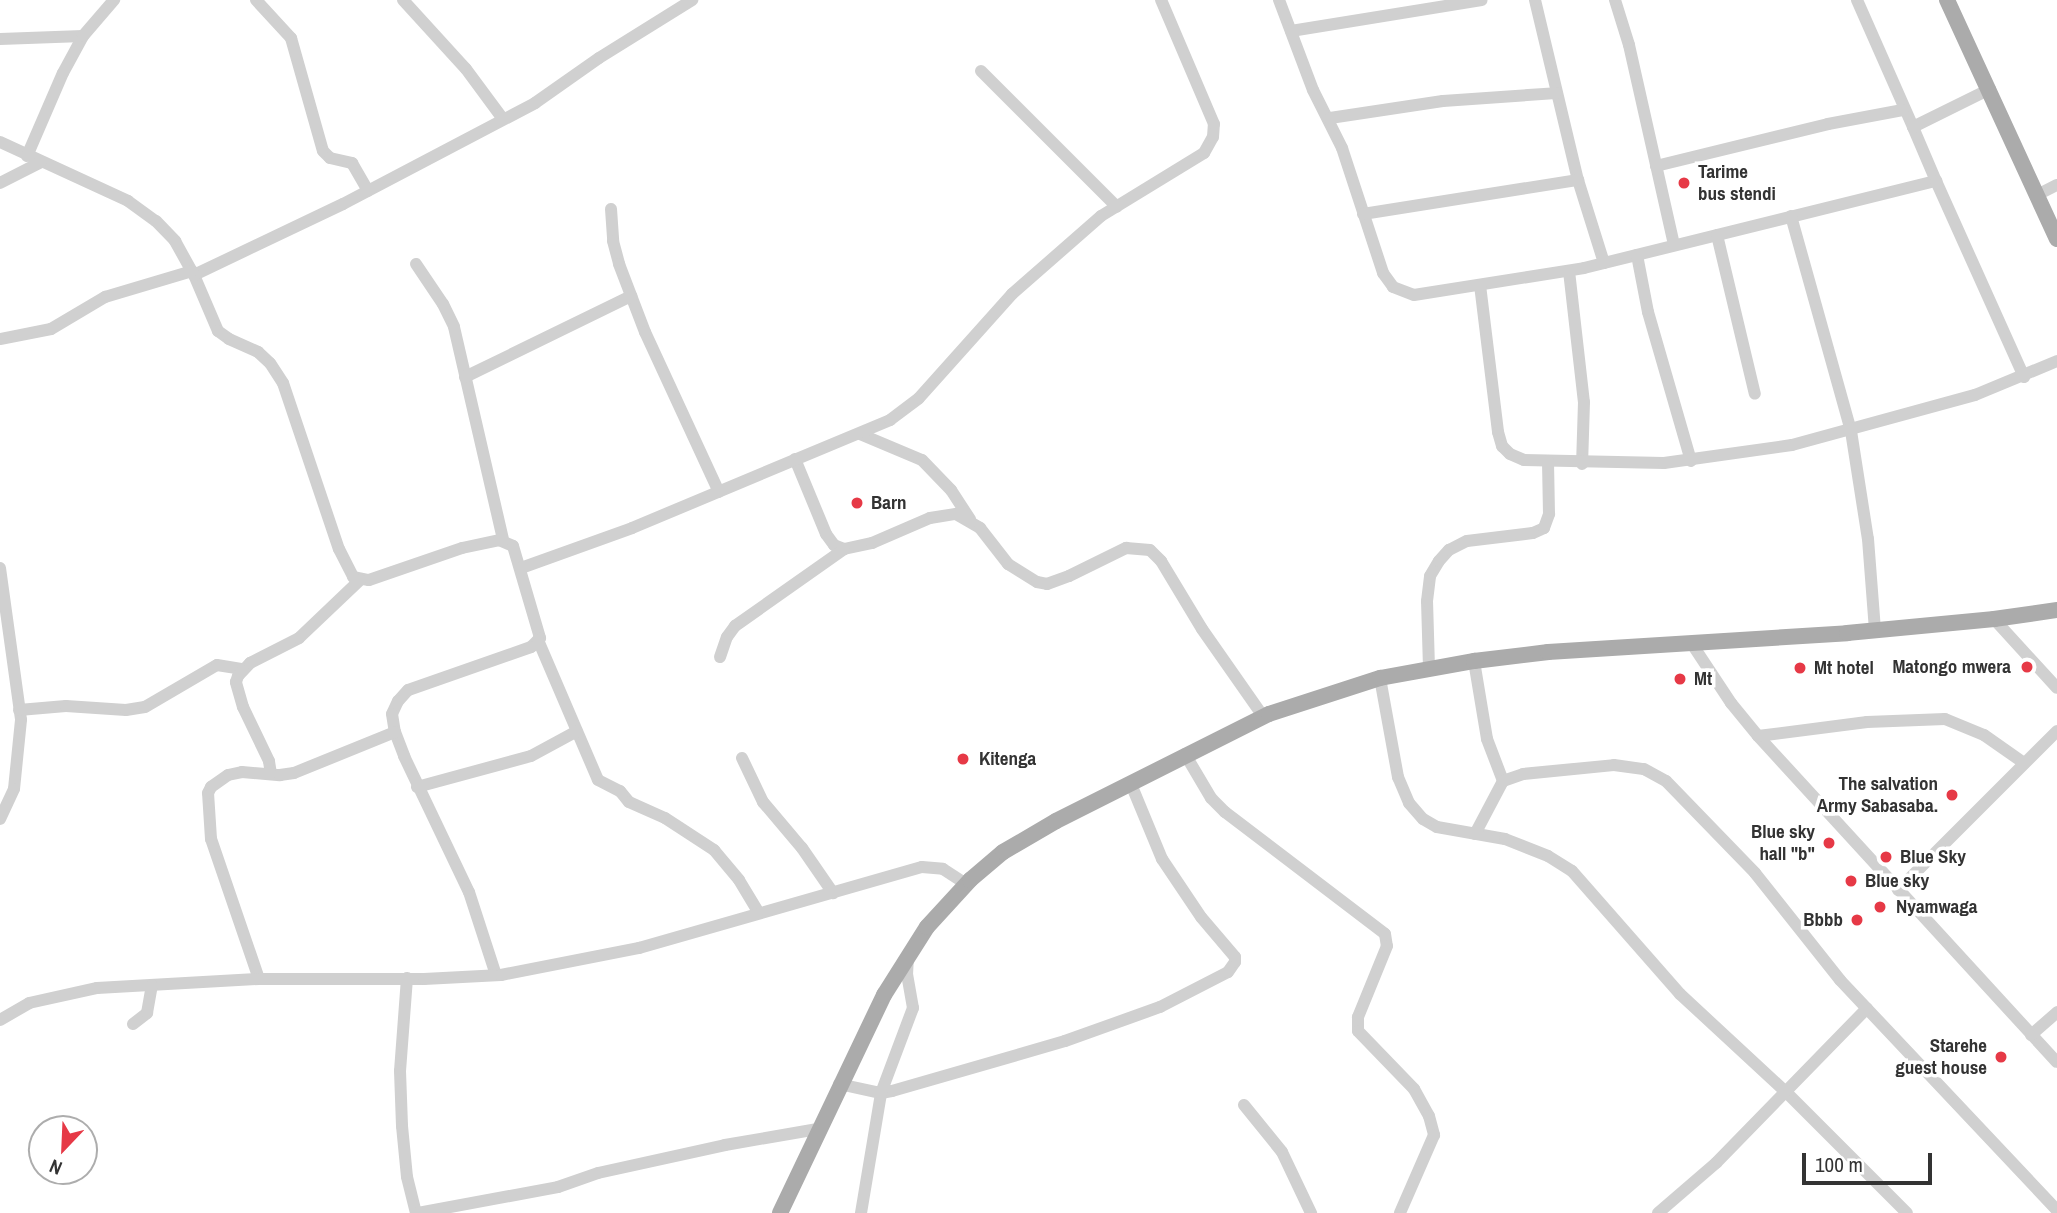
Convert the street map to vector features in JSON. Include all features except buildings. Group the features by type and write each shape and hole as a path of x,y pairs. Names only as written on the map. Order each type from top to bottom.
{"main road":[{"path":"1947,0 2057,239"},
{"path":"780,1213 839,1084 909,953 927,926 967,884 1003,852 1185,754 1263,716 1327,693 1380,678 1475,661 1548,652 1875,630 2057,610"}],"street":[{"path":"27,156 63,73 83,36 114,0"},
{"path":"256,0 291,38 323,151 330,158 352,163 368,191"},
{"path":"403,0 466,69 503,119"},
{"path":"0,339 51,329 105,297 193,273 368,191 535,103 599,58 692,0"},
{"path":"521,568 632,528 890,420 919,398 1012,294 1101,216 1204,153 1213,137 1214,124 1161,0"},
{"path":"1279,0 1313,90 1330,118 1383,273 1393,287 1402,293 1430,294 1569,271 1791,216 1846,206 1936,181"},
{"path":"1291,32 1482,0"},
{"path":"1535,0 1577,180 1604,263"},
{"path":"1615,0 1629,45 1674,245"},
{"path":"1857,0 1903,110 2024,377"},
{"path":"0,39 83,36"},
{"path":"981,71 1117,207"},
{"path":"1913,127 1990,89"},
{"path":"1330,118 1443,102 1556,93"},
{"path":"1656,166 1828,124 1903,110"},
{"path":"0,142 128,201 156,221 175,241 193,273 218,331 258,352 270,363 284,383 338,550 348,572 360,580"},
{"path":"0,183 41,162"},
{"path":"1363,214 1577,180"},
{"path":"2037,195 2057,185"},
{"path":"611,209 613,241 631,296 719,492"},
{"path":"1791,216 1852,431 1868,539 1875,630"},
{"path":"1717,235 1755,394"},
{"path":"1637,255 1648,312 1691,461"},
{"path":"416,264 443,304 454,327 503,540"},
{"path":"1569,271 1584,402 1582,464"},
{"path":"1480,285 1502,446 1510,454 1524,460 1582,464 1691,461 1792,444 1852,431 1975,395 2024,377 2057,361"},
{"path":"465,377 631,296"},
{"path":"860,434 922,460 951,489 972,522 1008,564 1037,582 1047,584 1069,576 1126,548 1150,550 1161,561 1202,629 1263,716"},
{"path":"795,459 826,534 834,545 844,549"},
{"path":"1429,668 1427,601 1430,576 1449,550 1467,541 1533,533 1544,528 1549,514 1548,461"},
{"path":"720,657 727,637 743,619 844,549 872,543 946,514 956,514 972,522"},
{"path":"271,774 237,690 236,682 243,669 299,638 360,580 404,569 462,548 503,540 513,546 540,631 538,640 597,780 620,791 629,802 665,818 714,850 739,880 758,912"},
{"path":"0,568 19,710 20,739 14,789 0,819"},
{"path":"1994,619 2057,688"},
{"path":"496,975 469,892 417,786 395,732 393,714 398,701 408,690 523,650 538,640"},
{"path":"1692,644 1731,703 1758,736 2057,1062"},
{"path":"1475,661 1487,739 1503,781"},
{"path":"19,710 66,706 125,710 145,707 217,665 243,669"},
{"path":"1380,678 1398,777 1409,803 1423,819 1437,827 1505,839 1548,856 1572,871 1680,993 1786,1092 1907,1213"},
{"path":"1758,736 1867,722 1945,719 1984,735 2024,763"},
{"path":"417,786 531,756 577,731"},
{"path":"1898,890 2057,731"},
{"path":"259,979 211,839 208,793 216,782 229,775 242,772 294,772 395,732"},
{"path":"1185,754 1211,798 1226,813 1385,934 1387,946 1358,1017 1358,1031 1414,1089 1429,1116 1434,1135 1400,1213"},
{"path":"742,758 763,802 802,848 833,893"},
{"path":"1475,834 1503,781 1523,774 1614,765 1644,769 1666,781 1755,873 1826,964 2057,1210"},
{"path":"839,1084 881,1093 1065,1041 1160,1007 1211,984 1233,967 1234,957 1201,917 1162,859 1130,784"},
{"path":"0,1020 29,1003 55,995 97,988 259,979 496,975 639,947 929,866 943,869 967,884"},
{"path":"861,1213 881,1093 913,1008 907,975 909,953"},
{"path":"407,978 400,1071 402,1126 407,1177 417,1213 558,1187 598,1173 724,1145 818,1129"},
{"path":"133,1024 147,1013 152,985"},
{"path":"1658,1213 1716,1163 1867,1008"},
{"path":"2031,1035 2057,1012"},
{"path":"1244,1105 1282,1152 1309,1212"}],"place":[{"name":"Tarime bus stendi","path":"1684,183"},
{"name":"Barn","path":"857,503"},
{"name":"Matongo mwera","path":"2027,667"},
{"name":"Mt hotel","path":"1800,668"},
{"name":"Mt","path":"1680,679"},
{"name":"Kitenga","path":"963,759"},
{"name":"The salvation Army Sabasaba.","path":"1952,795"},
{"name":"Blue sky hall \"b\"","path":"1829,843"},
{"name":"Blue Sky","path":"1886,857"},
{"name":"Blue sky","path":"1851,881"},
{"name":"Nyamwaga","path":"1880,907"},
{"name":"Bbbb","path":"1857,920"},
{"name":"Starehe guest house","path":"2001,1057"}]}
